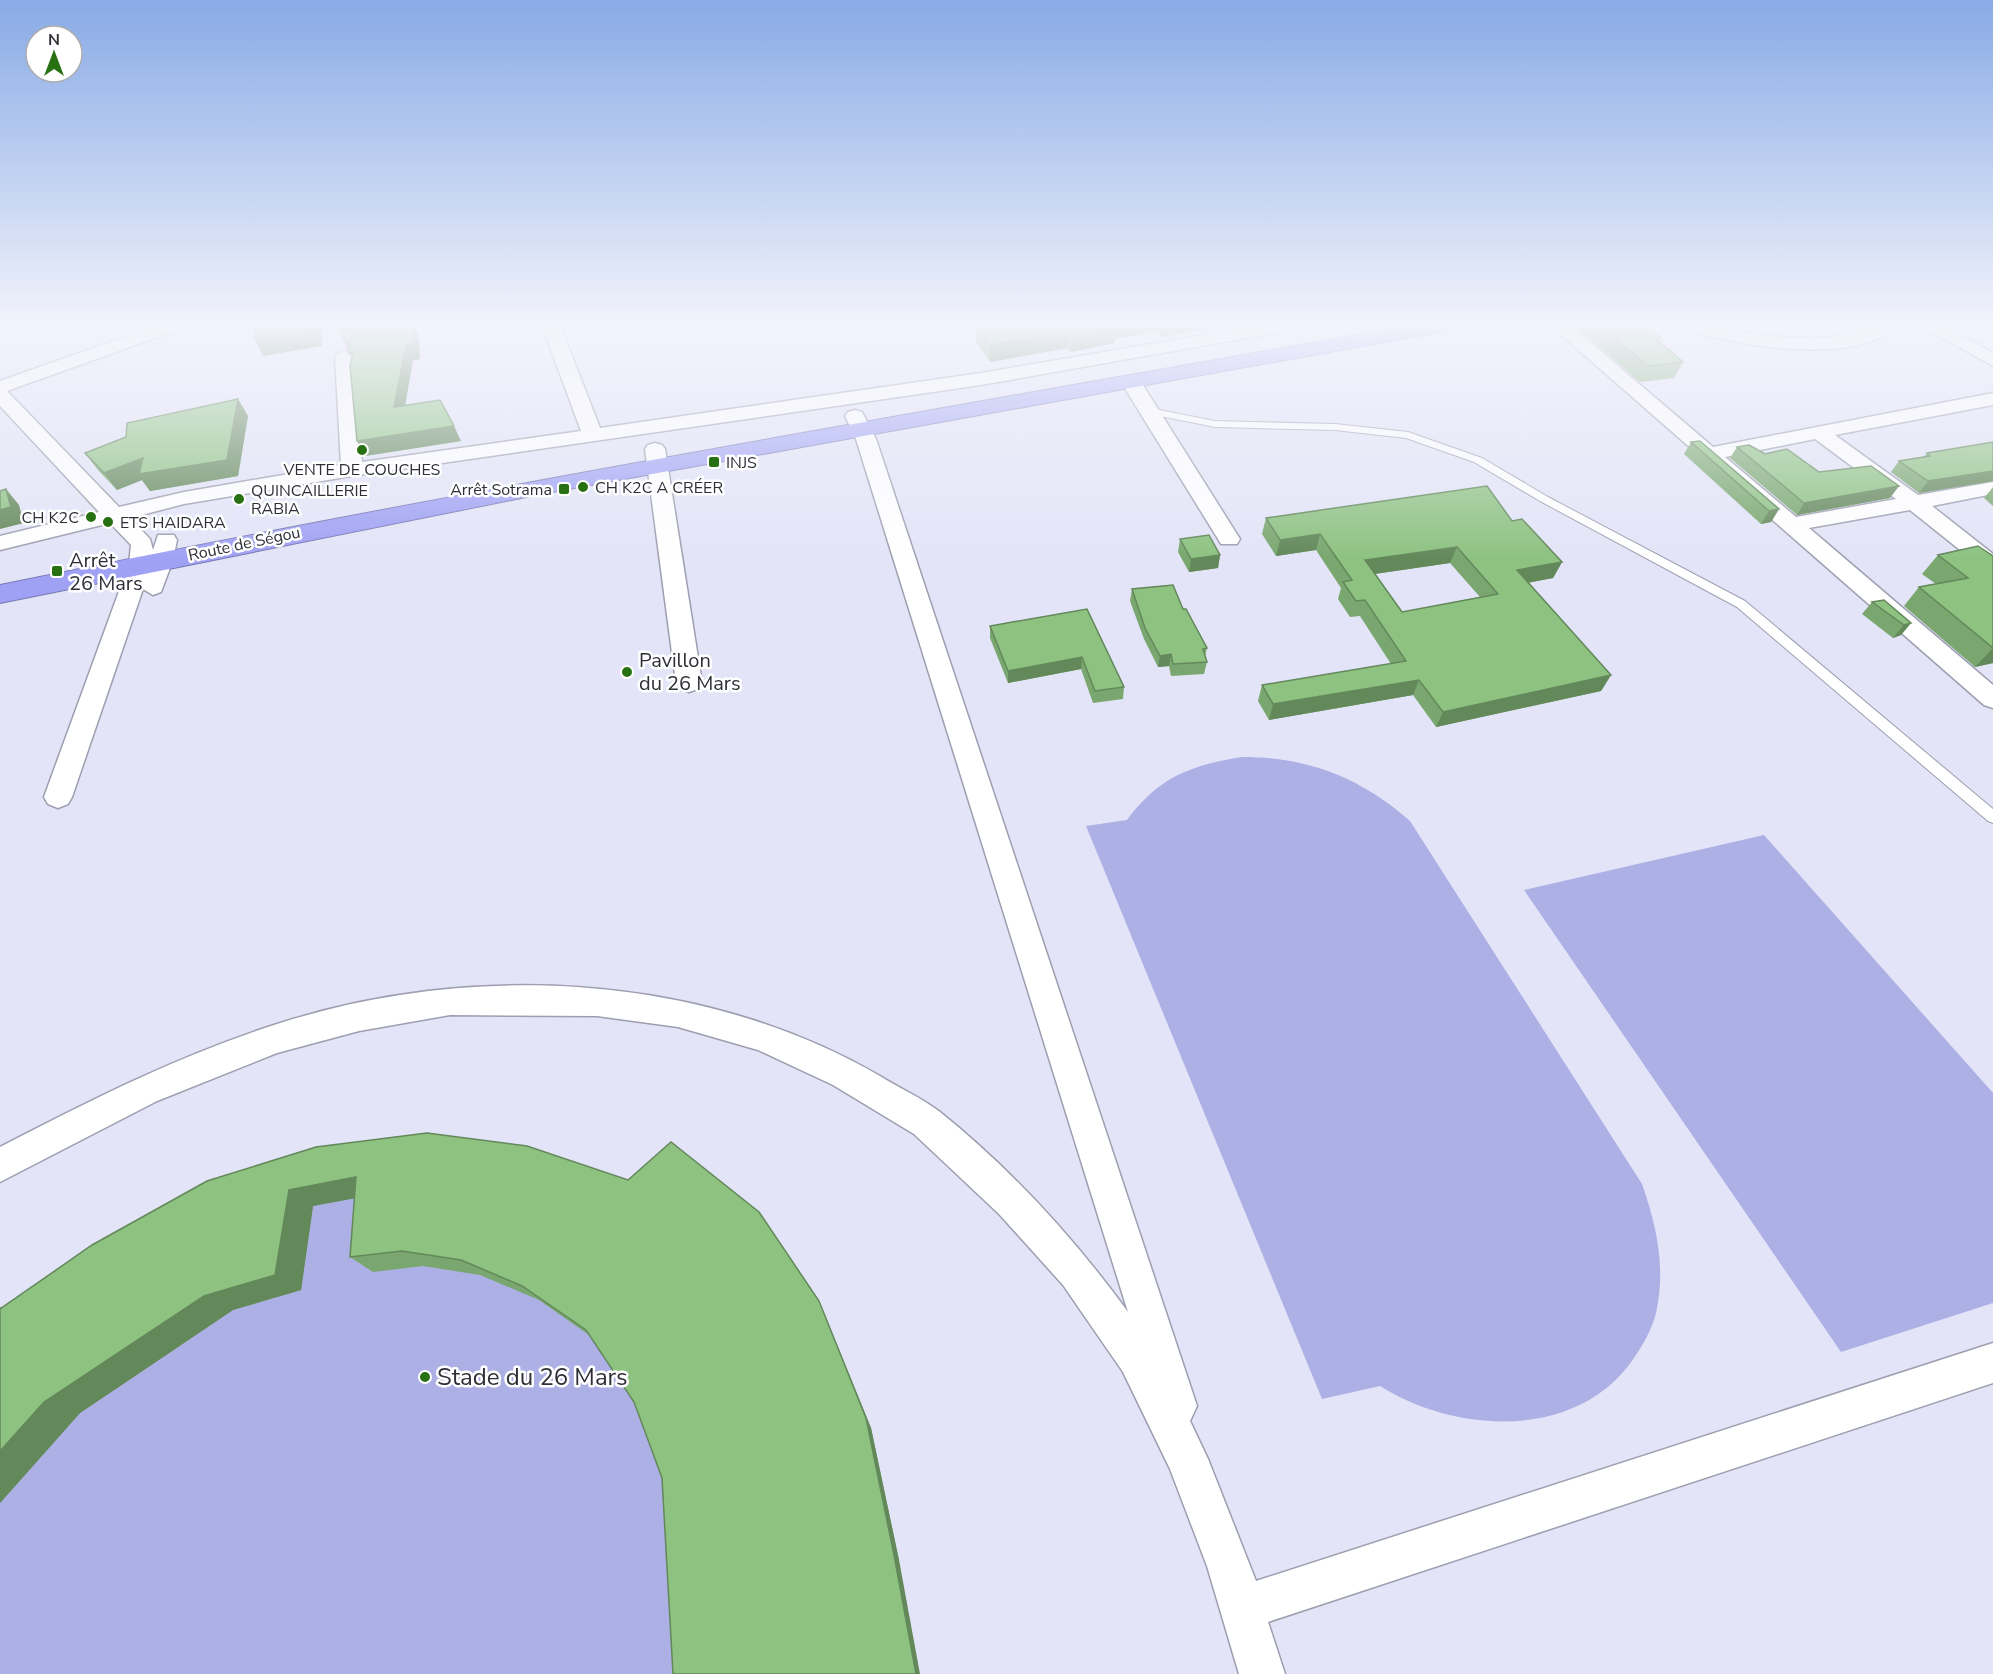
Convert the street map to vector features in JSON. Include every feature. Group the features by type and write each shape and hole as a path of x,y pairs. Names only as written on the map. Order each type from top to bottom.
{"highway":[{"name":"Route de Ségou","path":"858,422 951,403"},
{"name":"Route de Ségou","path":"0,574 327,526 664,455 858,422 987,403"},
{"name":"Route de Ségou","path":"0,594 152,552"}],"street":[{"path":"8,403 152,552 69,794"},
{"path":"347,403 352,470"},
{"path":"581,403 593,435"},
{"path":"0,543 184,498 352,470 810,403"},
{"path":"1144,403 1229,539"},
{"path":"1649,403 1993,699"},
{"path":"1708,454 1972,403"},
{"path":"858,422 1026,933 1217,1537"},
{"path":"1819,433 1915,503 1993,565"},
{"path":"664,455 698,681"},
{"path":"1791,525 1993,488"},
{"path":"0,1165 145,1090 275,1040 359,1017 450,1001 597,1002 678,1013 764,1037 845,1074 926,1122 1020,1210 1076,1272 1137,1358 1187,1459 1242,1608 1262,1674"},
{"path":"1242,1608 1993,1363"}],"lane":[{"path":"1149,411 1215,424 1335,427 1408,435 1478,460 1544,499 1741,604 1993,818"}],"shaded area":[{"path":"1242,757 1289,761 1332,772 1372,792 1410,821 1642,1184 1656,1232 1660,1264 1656,1313 1647,1337 1634,1358 1610,1385 1581,1404 1549,1416 1514,1421 1479,1420 1444,1414 1410,1402 1380,1386 1322,1399 1086,826 1127,820 1151,794 1177,776 1206,764"},
{"path":"1764,835 1993,1093 1993,1303 1841,1352 1524,890"},
{"name":"Stade du 26 Mars","path":"339,1164 871,1428 919,1674 0,1674 0,1307 31,1326"}],"building":[{"path":"219,403 237,403 227,460 139,474 143,458 104,473 85,453 126,437 127,423"},
{"path":"353,403 395,403 394,407 442,403 454,426 357,441"},
{"path":"1700,441 1779,509 1769,511 1691,442"},
{"path":"1993,442 1993,471 1928,481 1899,461 1930,456 1927,453"},
{"path":"1749,445 1765,454 1787,449 1819,472 1871,466 1899,486 1804,503 1737,447"},
{"path":"1487,486 1512,521 1522,519 1562,562 1517,570 1611,675 1443,712 1419,680 1273,704 1262,685 1406,661 1365,600 1356,601 1343,582 1352,580 1320,534 1280,540 1266,518","holes":["1457,547 1498,594 1402,612 1365,560"]},
{"path":"6,489 11,507 0,510 0,491"},
{"path":"1209,535 1220,555 1191,559 1180,539"},
{"path":"1978,546 1993,556 1993,648 1919,587 1968,578 1938,555"},
{"path":"1173,585 1183,609 1186,609 1207,648 1203,649 1207,662 1173,664 1171,654 1160,656 1145,628 1132,589"},
{"path":"1884,600 1911,623 1904,625 1872,602"},
{"path":"1087,609 1124,687 1095,691 1082,657 1008,671 990,626"},
{"path":"427,1133 527,1146 628,1180 671,1142 759,1212 819,1301 866,1418 916,1674 673,1674 662,1478 634,1402 586,1330 522,1286 461,1260 402,1251 350,1257 356,1177 289,1190 275,1275 204,1296 44,1402 0,1451 0,1309 92,1245 207,1181 316,1147"}],"place":[{"name":"VENTE DE COUCHES","path":"362,450"},
{"name":"INJS","path":"714,462"},
{"name":"CH K2C A CRÉER","path":"583,487"},
{"name":"Arrêt Sotrama","path":"564,489"},
{"name":"QUINCAILLERIE RABIA","path":"239,499"},
{"name":"CH K2C","path":"91,517"},
{"name":"ETS HAIDARA","path":"108,522"},
{"name":"Arrêt 26 Mars","path":"57,571"},
{"name":"Pavillon du 26 Mars","path":"627,672"},
{"name":"Stade du 26 Mars","path":"425,1377"}]}
